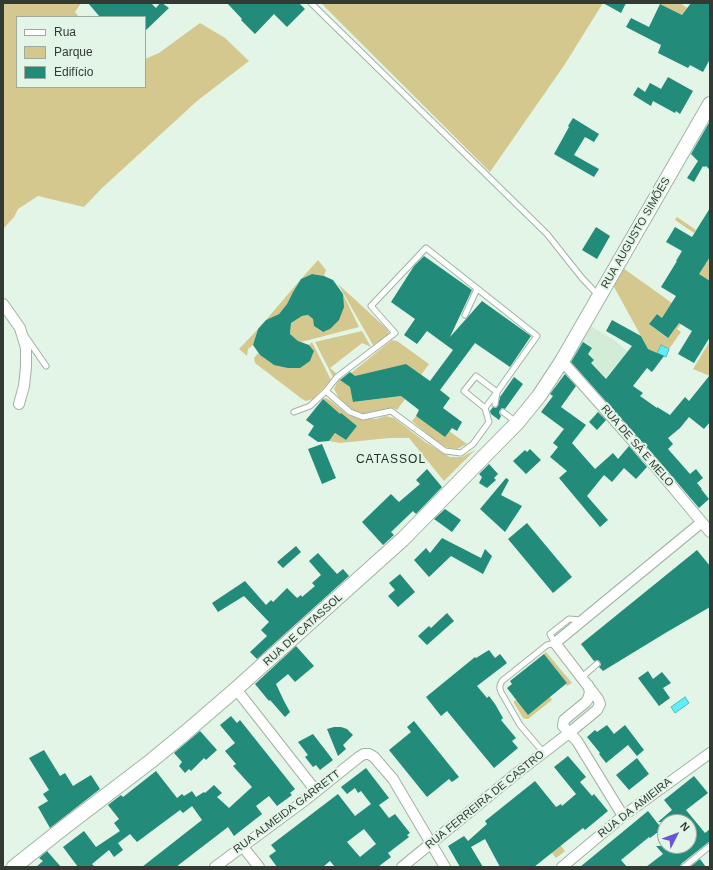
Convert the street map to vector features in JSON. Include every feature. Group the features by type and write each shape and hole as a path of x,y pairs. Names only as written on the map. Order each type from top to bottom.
{"main road":[{"name":"RUA AUGUSTO SIMÕES","path":"562,361 710,104"},
{"name":"RUA DE CATASSOL","path":"14,867 162,752 236,689 403,539 517,423 539,396 562,361"}],"street":[{"path":"3,304 20,328 26,348 24,386 19,404"},
{"name":"RUA DE SÁ E MELO","path":"562,361 654,465 710,532"},
{"path":"584,680 555,643 702,522"},
{"name":"RUA FERREIRA DE CASTRO","path":"402,867 569,733 599,707 600,704 598,699 584,680"},
{"path":"236,689 316,791"},
{"path":"569,733 577,741 623,816"},
{"name":"RUA DA AMIEIRA","path":"562,867 623,816 710,753"},
{"name":"RUA ALMEIDA GARRETT","path":"215,867 364,754 374,756 393,779 431,843"},
{"path":"431,843 445,867"},
{"path":"243,847 259,867"}],"lane":[{"path":"311,3 547,234 582,278 600,296"},
{"path":"294,412 310,406 326,391 337,377 396,333 371,306 426,248 537,336 485,408"},
{"path":"465,315 478,288"},
{"path":"20,328 46,366"},
{"path":"326,391 350,412 363,416 392,412 445,451 461,453 473,444 489,422 485,408 464,391 476,376 497,392"},
{"path":"495,404 497,392"},
{"path":"503,412 517,423"},
{"path":"544,753 520,725 501,692 500,685 547,645 555,643"},
{"path":"584,680 597,664"},
{"path":"684,867 710,846"}],"shaded area":[{"path":"585,323 614,340 638,360 602,405 563,362"}],"green space":[{"path":"3,3 81,3 75,12 78,16 16,16 16,88 146,88 146,59 159,53 200,23 225,38 249,61 197,101 101,189 84,207 38,196 18,209 14,217 3,229"},
{"path":"321,3 603,3 565,64 490,172"},
{"path":"680,3 687,8 682,15 660,4"},
{"path":"677,217 696,230 694,233 675,220"},
{"path":"710,257 710,281 691,270 697,259 706,264"},
{"path":"318,260 326,270 324,276 312,274 301,279"},
{"path":"623,268 672,303 670,306 681,324 677,329 681,332 669,349 661,345 657,353 648,349 613,285","holes":["657,314 675,328 667,338 649,324"]},
{"path":"301,279 287,304 279,314 266,320"},
{"path":"338,284 386,328 389,332 387,336 373,345"},
{"path":"343,294 359,327 301,342 290,334 291,323 302,316 308,315 313,319 314,326 322,332 330,329"},
{"path":"258,329 253,345 248,349 247,356 239,349"},
{"path":"362,331 371,347 362,343 330,368 337,374 333,377 315,342"},
{"path":"392,340 397,341 429,364 421,375 355,376 351,373"},
{"path":"710,341 710,376 693,369"},
{"path":"312,342 331,380 313,399 306,401 302,399 255,363 254,358 258,353 274,365 310,361 314,351 309,345"},
{"path":"339,379 350,387 354,402 401,396 405,399 397,410 393,408 363,414 352,411 339,398 334,389"},
{"path":"326,398 348,415 360,419 376,419 386,416 394,418 425,442 450,457 462,457 475,450 444,481 409,438 389,438 340,443 329,441 335,433 346,440 357,426 341,414 339,417 322,399"},
{"path":"416,416 445,436 449,431 467,444 457,449 442,446 412,421"},
{"path":"546,652 572,683 567,686 567,683 544,654"},
{"path":"550,697 552,700 528,719 523,718 514,703 516,700"},
{"path":"540,820 565,851 556,858 531,828"}],"water":[{"path":"661,345 669,349 666,357 657,353"},
{"path":"685,697 689,703 675,713 671,707"}],"building":[{"path":"88,3 151,3 156,8 160,3 162,3 169,8 146,30 146,16 99,16"},
{"path":"227,3 299,3 305,9 287,27 274,14 255,34"},
{"path":"603,3 626,3 621,13"},
{"path":"691,3 710,3 710,59 703,72 690,65 688,68 658,53 661,45 626,27 631,18 649,27 660,4 682,15"},
{"path":"668,77 693,91 680,114 676,111 675,113 653,101 651,106 633,95 638,87 645,92 650,83 661,89"},
{"path":"573,118 599,134 594,142 585,137 574,155 599,169 594,177 554,154"},
{"path":"710,121 710,170 706,166 703,166 694,182 687,178 698,161 691,154"},
{"path":"710,208 710,257 699,274 710,281 710,337 694,363 678,354 692,331 679,323 668,338 649,324 657,314 662,318 676,296 661,287 682,251 666,242 675,227 692,237"},
{"path":"596,227 610,236 597,259 582,250"},
{"path":"424,256 472,290 450,337 482,301 531,336 510,367 475,343 440,390 450,398 443,408 462,422 457,431 452,428 445,437 416,416 419,410 401,396 353,402 350,387 340,380 350,372 355,376 406,364 430,381 453,350 427,331 417,344 404,335 415,319 391,302 414,266"},
{"path":"312,274 324,276 333,280 343,294 344,307 339,320 330,329 323,332 314,326 313,319 308,315 302,316 291,323 290,334 298,341 309,345 314,351 310,361 300,368 288,368 274,365 260,355 253,345 258,329 266,320 279,314 287,304 301,279"},
{"path":"612,320 641,336 648,349 664,356 652,372 647,368 633,386 643,393 640,396 657,408 670,415 685,397 689,401 710,375 710,422 704,429 689,417 680,428 668,438 673,444 668,449 690,474 696,469 703,478 697,483 709,499 699,508 571,362 583,342 592,348 588,354 594,360 591,363 606,379 632,346 606,331"},
{"path":"565,374 576,386 561,407 586,425 572,443 595,469 613,453 618,459 629,446 647,467 636,479 624,468 612,482 604,475 587,496 608,520 600,527 559,478 567,471 550,457 558,447 553,443 564,429 541,412 553,396 550,394"},
{"path":"514,377 523,384 505,409 502,408 500,410 499,413 501,416 499,420 491,414 490,411 493,407 496,408 498,406 500,397"},
{"path":"323,399 357,426 346,440 335,433 329,441 318,442 308,435 314,426 306,420"},
{"path":"598,412 606,420 597,430 589,422"},
{"path":"322,444 336,478 322,484 308,449"},
{"path":"530,449 541,460 526,474 513,461 525,450 527,452"},
{"path":"489,464 498,474 494,478 496,480 487,488 479,483 482,477 479,474"},
{"path":"427,469 442,487 416,514 413,511 391,532 394,535 383,545 362,522 391,494 399,502 420,484 416,480"},
{"path":"506,478 509,480 501,495 522,506 505,532 480,509"},
{"path":"445,509 461,520 452,532 434,519"},
{"path":"527,523 572,577 553,593 508,539"},
{"path":"442,538 481,558 485,549 492,556 483,574 451,556 429,577 414,560 426,548 430,553"},
{"path":"296,546 301,552 283,568 277,562"},
{"path":"697,550 710,566 710,607 603,671 599,667 601,665 600,662 598,660 594,661 581,644"},
{"path":"318,553 337,574 343,569 349,576 257,659 250,652 267,636 261,630 269,622 244,596 218,612 212,603 245,581 266,605 271,600 273,602 287,588 297,598 301,595 302,597 315,586 312,583 321,575 309,561"},
{"path":"400,574 415,592 398,607 388,596 395,590 389,583"},
{"path":"447,613 454,621 427,645 418,636 429,626 431,628"},
{"path":"296,646 314,666 295,682 288,674 276,684 290,712 285,717 255,684"},
{"path":"489,650 495,658 500,654 507,663 477,686 487,698 489,696 495,704 503,718 501,720 516,738 512,741 518,748 494,768 447,711 441,716 426,697 475,657 476,658"},
{"path":"544,654 567,683 528,715 507,688 512,684 510,681"},
{"path":"648,671 653,679 662,672 671,683 663,688 670,698 659,706 638,678"},
{"path":"231,716 237,723 240,720 295,789 290,793 292,795 277,806 269,796 256,806 262,814 234,836 228,827 176,867 142,867 202,820 192,806 183,813 180,810 137,842 130,834 118,843 123,850 114,857 109,850 92,864 95,867 78,867 63,847 84,831 96,847 120,831 114,823 119,819 108,805 121,795 123,797 156,771 177,798 182,794 184,796 192,791 196,797 204,792 205,793 214,785 222,793 217,797 229,808 252,787 233,766 236,764 225,751 235,743 220,725"},
{"path":"414,721 459,777 452,782 449,779 427,797 389,750 411,732 407,727"},
{"path":"607,725 614,734 625,725 644,750 637,756 628,745 606,763 587,737 595,730 597,732"},
{"path":"334,727 347,729 353,735 343,745 346,749 338,756 327,729"},
{"path":"200,731 217,750 206,760 204,758 191,771 189,769 185,773 179,766 182,762 174,753"},
{"path":"313,734 333,760 320,770 316,765 313,767 305,757 308,755 298,742"},
{"path":"44,750 60,776 65,773 73,786 91,775 100,789 50,828 38,807 48,801 43,794 49,790 29,758"},
{"path":"568,756 586,777 580,782 592,796 594,794 608,811 585,830 583,828 534,867 500,867 485,839 471,847 483,867 460,867 448,846 464,836 468,841 487,824 485,821 535,781 556,807 561,804 562,806 576,794 554,767"},
{"path":"637,758 649,774 629,790 616,775"},
{"path":"366,768 389,798 379,805 389,818 395,814 410,833 407,835 409,837 388,853 391,857 378,867 335,867 330,861 323,867 277,867 269,856 276,851 271,845 338,794 355,816 371,804 361,791 358,793 355,788 347,794 341,787","holes":["364,829 376,844 360,857 347,842"]},
{"path":"694,776 708,793 686,810 689,814 667,814 672,810 664,800"},
{"path":"648,811 657,823 657,833 650,838 649,837 621,860 627,867 580,867"},
{"path":"697,823 705,833 710,829 710,841 697,851"},
{"path":"47,851 61,867 36,867 43,861 39,858"},
{"path":"663,854 694,854 681,864 680,867 646,867"},
{"path":"700,859 706,867 690,867"}],"district":[{"name":"CATASSOL","path":"391,460"}]}
